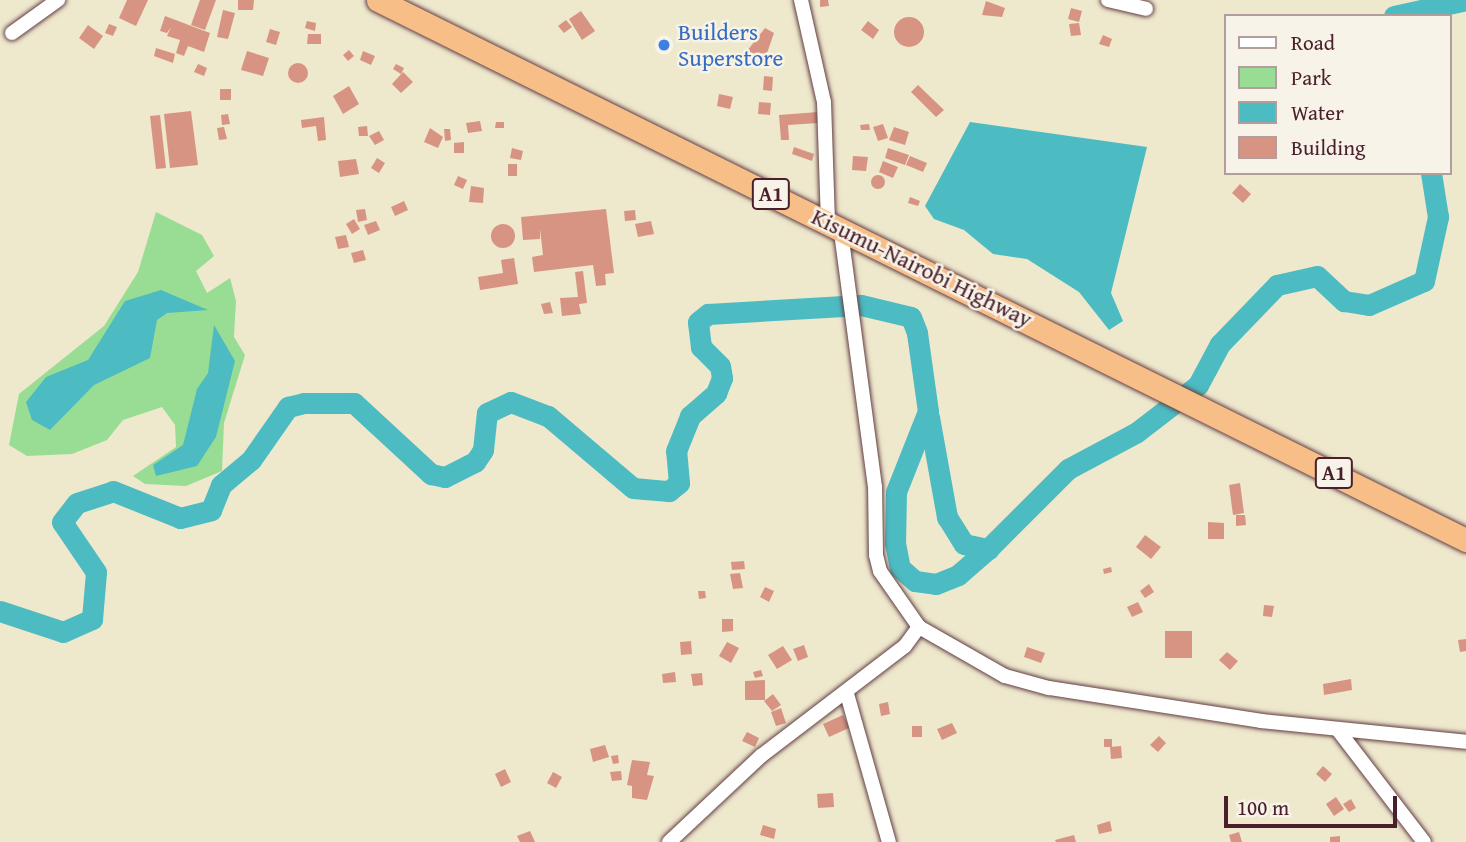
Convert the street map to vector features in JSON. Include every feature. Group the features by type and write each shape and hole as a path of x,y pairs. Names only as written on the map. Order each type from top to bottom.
{"highway":[{"name":"Kisumu-Nairobi Highway","path":"377,0 1165,387 1466,540"}],"street":[{"path":"12,33 58,0"},
{"path":"801,0 824,102 834,223 849,292 875,487 876,555 880,571 919,627 1005,676 1049,688 1338,730 1466,742"},
{"path":"1108,0 1146,9"},
{"path":"669,842 761,756 905,646 919,627"},
{"path":"847,694 889,842"},
{"path":"1338,730 1424,842"}],"green space":[{"path":"156,212 202,235 214,256 196,271 207,293 230,278 236,301 234,337 245,355 224,423 222,471 186,486 145,484 133,476 176,447 175,425 162,407 123,420 107,440 72,454 27,456 9,445 19,394 104,326 138,272"}],"water":[{"path":"970,122 1147,147 1111,293 1123,321 1109,330 1079,292 1027,259 993,254 964,230 934,219 925,206"},
{"path":"161,290 208,310 167,313 157,320 150,358 94,385 50,430 32,420 26,402 46,377 88,360 125,301"},
{"path":"214,325 235,361 216,437 197,466 156,476 153,465 183,445 197,389 208,373"}],"building":[{"path":"127,0 148,0 136,26 119,18"},
{"path":"200,0 216,0 205,30 191,25"},
{"path":"238,0 254,0 253,10 238,10"},
{"path":"820,0 828,0 829,6 820,7"},
{"path":"986,1 1005,8 1002,17 982,15"},
{"path":"1071,8 1082,11 1079,22 1068,19"},
{"path":"223,10 235,13 228,39 217,37"},
{"path":"581,11 595,31 582,40 569,19"},
{"path":"165,16 210,33 204,52 188,46 184,56 176,53 180,40 167,36 171,27 167,33 160,31"},
{"path":"909,17 919,22 924,32 919,42 909,47 899,42 894,32 899,22"},
{"path":"566,20 572,27 564,33 558,26"},
{"path":"307,21 316,23 315,31 305,28"},
{"path":"868,21 879,30 873,39 861,30"},
{"path":"1079,23 1081,35 1071,36 1069,24"},
{"path":"109,24 117,27 113,36 105,33"},
{"path":"88,25 103,36 94,49 79,38"},
{"path":"765,28 774,33 765,59 747,51"},
{"path":"270,29 280,32 276,45 266,42"},
{"path":"308,34 321,34 321,44 307,44"},
{"path":"1103,35 1112,39 1109,47 1099,44"},
{"path":"156,48 175,54 173,63 154,56"},
{"path":"349,50 354,56 348,61 343,55"},
{"path":"247,51 269,58 263,76 241,70"},
{"path":"363,51 375,56 371,65 360,60"},
{"path":"294,63 302,63 308,73 302,83 294,83 288,77 288,69"},
{"path":"198,64 207,68 204,76 194,72"},
{"path":"396,64 404,68 401,74 393,69"},
{"path":"403,72 413,82 401,93 392,84"},
{"path":"764,76 773,77 772,91 763,90"},
{"path":"918,85 944,110 936,117 911,92"},
{"path":"349,86 359,104 343,114 333,96"},
{"path":"220,89 231,89 231,100 220,100"},
{"path":"719,94 733,97 730,109 717,106"},
{"path":"759,102 771,103 770,115 758,114"},
{"path":"191,111 198,165 170,168 164,114"},
{"path":"818,112 818,123 788,125 789,140 781,140 779,115"},
{"path":"228,114 230,124 222,125 221,115"},
{"path":"160,115 166,168 156,169 150,116"},
{"path":"324,117 326,140 318,141 316,126 302,128 301,120"},
{"path":"480,121 482,131 468,133 466,123"},
{"path":"496,122 504,122 504,128 495,128"},
{"path":"869,124 870,130 861,130 860,125"},
{"path":"883,124 888,138 878,141 873,127"},
{"path":"367,126 368,136 359,136 358,127"},
{"path":"224,127 227,139 219,140 217,128"},
{"path":"894,127 909,132 905,145 889,140"},
{"path":"430,128 443,137 438,148 424,142"},
{"path":"444,129 450,129 451,140 445,141"},
{"path":"379,131 384,140 375,145 369,136"},
{"path":"464,142 464,153 454,153 454,143"},
{"path":"794,147 814,154 812,161 792,154"},
{"path":"512,148 523,151 521,160 510,158"},
{"path":"888,148 909,155 905,165 885,158"},
{"path":"853,156 868,157 866,171 852,170"},
{"path":"910,156 927,163 923,172 906,165"},
{"path":"377,158 385,163 379,173 371,168"},
{"path":"356,159 359,174 340,177 338,161"},
{"path":"883,161 898,167 893,178 879,172"},
{"path":"508,164 517,164 517,176 508,176"},
{"path":"875,175 881,175 885,182 881,189 875,189 871,185 871,179"},
{"path":"458,176 467,180 463,189 454,185"},
{"path":"1240,184 1251,194 1243,203 1232,193"},
{"path":"471,186 484,188 483,203 469,202"},
{"path":"910,197 920,201 918,206 908,203"},
{"path":"404,201 408,210 395,216 391,207"},
{"path":"365,209 367,220 358,222 356,210"},
{"path":"606,209 614,273 605,274 606,285 596,286 593,265 534,272 532,257 543,255 540,229 540,239 523,240 521,217"},
{"path":"635,210 636,220 625,221 624,211"},
{"path":"354,219 360,229 352,234 346,224"},
{"path":"376,221 380,230 368,235 364,225"},
{"path":"651,221 654,234 638,237 635,224"},
{"path":"503,224 512,227 515,236 512,245 503,248 494,245 491,236 494,227"},
{"path":"346,235 349,247 338,249 335,237"},
{"path":"363,250 366,260 354,263 351,253"},
{"path":"514,258 518,284 480,290 478,277 503,273 501,260"},
{"path":"583,271 587,303 579,304 581,314 562,316 560,298 578,297 575,272"},
{"path":"550,302 553,313 544,314 541,304"},
{"path":"1240,483 1244,513 1233,515 1229,485"},
{"path":"1236,515 1245,515 1246,525 1236,526"},
{"path":"1208,522 1224,523 1224,539 1208,539"},
{"path":"1145,535 1161,547 1151,559 1136,547"},
{"path":"744,561 745,569 732,570 731,562"},
{"path":"1111,567 1112,572 1104,574 1103,569"},
{"path":"740,573 743,588 733,589 730,574"},
{"path":"1149,584 1154,592 1145,598 1140,591"},
{"path":"765,587 774,591 769,602 760,597"},
{"path":"698,591 705,591 706,598 699,599"},
{"path":"1138,602 1143,612 1132,617 1127,607"},
{"path":"1264,605 1274,606 1272,617 1263,616"},
{"path":"722,619 733,619 733,631 722,632"},
{"path":"1165,631 1192,631 1192,658 1165,658"},
{"path":"1466,639 1466,651 1460,652 1458,640"},
{"path":"691,641 692,654 681,655 680,642"},
{"path":"727,642 739,648 731,663 719,656"},
{"path":"804,645 808,657 798,661 793,649"},
{"path":"783,646 792,660 777,669 768,655"},
{"path":"1027,647 1045,653 1041,663 1024,657"},
{"path":"1227,652 1238,661 1230,670 1219,660"},
{"path":"761,670 763,676 755,678 753,672"},
{"path":"675,672 676,682 663,683 662,674"},
{"path":"702,673 703,685 693,686 691,674"},
{"path":"1351,679 1352,690 1324,695 1323,684"},
{"path":"765,680 765,700 745,700 745,681"},
{"path":"773,694 781,705 772,711 764,701"},
{"path":"888,702 890,714 881,716 879,704"},
{"path":"781,708 786,723 776,726 771,712"},
{"path":"843,715 849,728 829,737 823,724"},
{"path":"952,723 957,733 942,740 937,729"},
{"path":"912,726 922,726 922,737 912,737"},
{"path":"747,732 759,738 755,747 742,741"},
{"path":"1159,736 1166,743 1158,752 1150,745"},
{"path":"1104,739 1112,739 1112,747 1104,747"},
{"path":"605,745 609,757 593,762 590,749"},
{"path":"1121,746 1122,758 1111,759 1110,747"},
{"path":"618,755 619,763 613,764 611,756"},
{"path":"632,760 650,762 647,775 654,776 647,800 632,798 632,786 627,785"},
{"path":"1323,766 1332,774 1325,782 1316,774"},
{"path":"505,769 511,782 501,787 495,774"},
{"path":"621,771 622,780 612,781 610,772"},
{"path":"553,772 562,777 556,788 547,783"},
{"path":"833,793 834,807 818,808 817,794"},
{"path":"1336,797 1344,809 1334,816 1326,804"},
{"path":"1351,799 1356,808 1349,812 1343,804"},
{"path":"1110,821 1112,831 1099,834 1097,825"},
{"path":"763,825 776,829 774,839 760,835"},
{"path":"530,831 535,842 520,842 517,836"},
{"path":"1239,832 1242,842 1231,842 1229,835"},
{"path":"1074,835 1076,842 1055,840"},
{"path":"1340,836 1340,842 1330,842 1330,837"}],"waterway":[{"path":"1403,14 1466,0"},
{"path":"0,611 63,632 92,619 96,572 62,522 77,503 113,491 180,518 211,510 221,485 251,460 288,407 304,403 354,403 431,474 445,477 475,462 483,450 487,413 511,402 548,416 633,488 669,491 679,483 676,451 690,416 716,393 722,378 720,366 701,347 698,322 708,314 861,305 911,317 917,333 928,411 896,492 895,543 900,568 915,581 936,584 958,575 988,549 1068,469 1137,432 1198,385 1220,344 1277,285 1317,276 1344,301 1369,305 1424,281 1438,217 1431,175"},
{"path":"929,417 947,517 964,544 988,549"}],"place":[{"name":"Builders Superstore","path":"664,45"}]}
